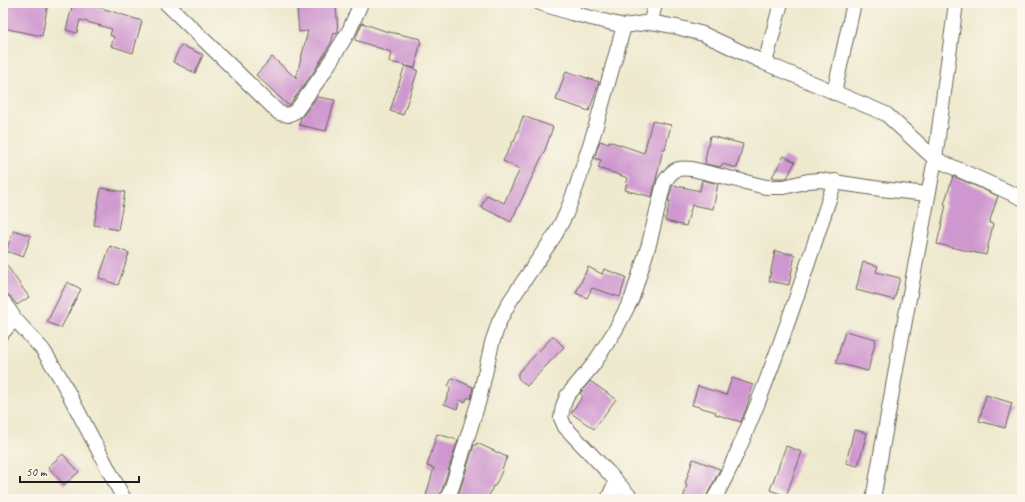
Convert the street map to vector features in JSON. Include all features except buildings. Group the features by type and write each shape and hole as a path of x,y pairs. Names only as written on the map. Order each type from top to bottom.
{"street":[{"path":"173,5 279,113 288,115 296,111 322,75 349,31 361,3"},
{"path":"540,3 573,8 624,26 651,22 703,34 765,64 886,114 934,159 1022,198"},
{"path":"651,22 655,3"},
{"path":"765,64 781,3"},
{"path":"834,92 854,3"},
{"path":"873,499 934,159 956,3"},
{"path":"447,499 479,400 492,343 499,322 510,302 555,235 566,214 577,185 624,26"},
{"path":"632,499 565,427 561,418 563,406 567,396 593,365 616,330 632,298 649,244 664,183 669,175 676,169 683,168 766,187 784,187 808,180 820,180 928,194"},
{"path":"714,499 727,476 773,364 835,181"},
{"path":"3,301 15,319 43,350 60,377 124,499"},
{"path":"3,332 15,319"},
{"path":"608,499 616,481"}]}
